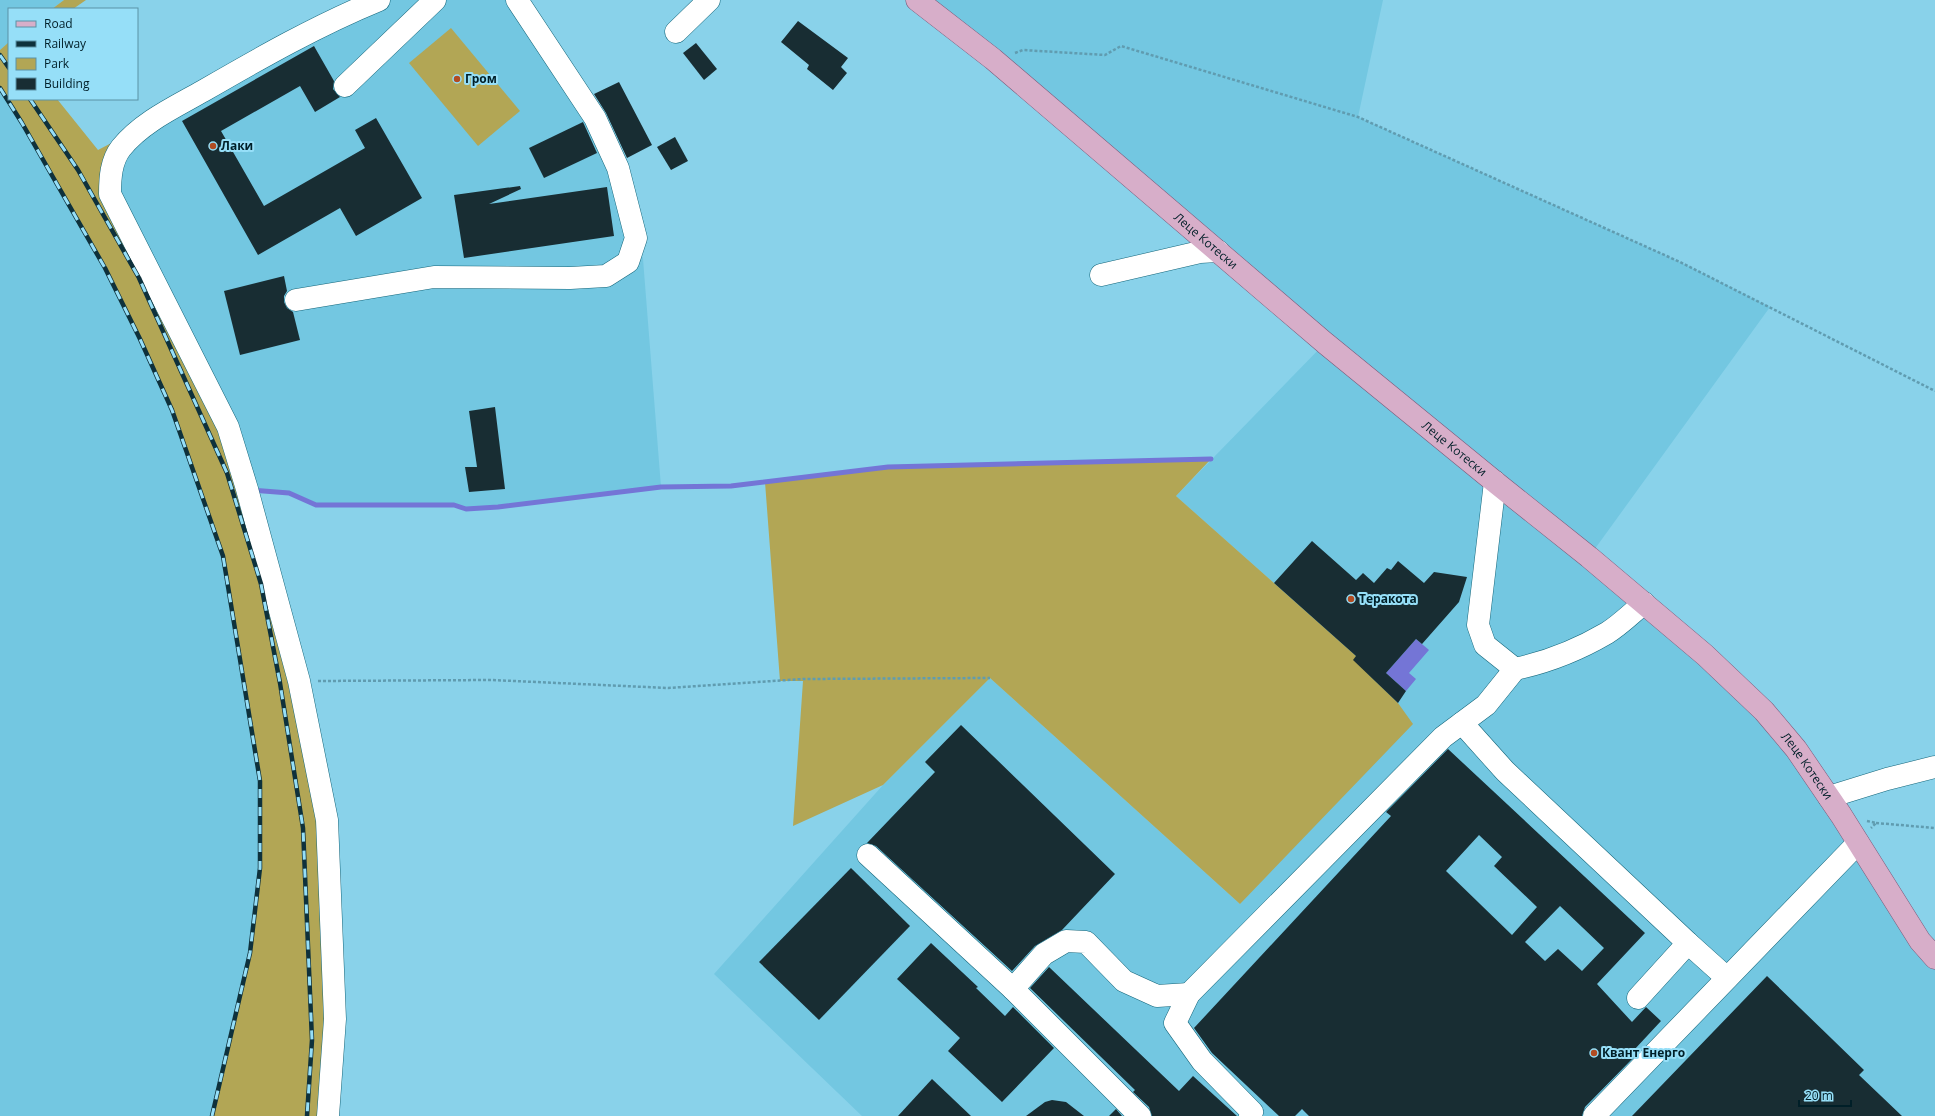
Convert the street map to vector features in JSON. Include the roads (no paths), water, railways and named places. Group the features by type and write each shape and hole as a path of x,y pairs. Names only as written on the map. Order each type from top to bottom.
{"main road":[{"name":"Леце Котески","path":"917,0 993,59 1325,343 1589,557 1705,655 1764,711 1796,748 1829,797 1920,941 1935,958"}],"street":[{"path":"328,1116 335,1019 327,820 299,681 247,489 228,427 110,194 110,174 120,148 144,126 246,65 354,10 378,0"},
{"path":"345,86 435,0"},
{"path":"296,300 434,277 570,278 606,276 628,262 636,238 618,168 595,118 517,0"},
{"path":"676,32 709,0"},
{"path":"1101,275 1200,252 1218,252"},
{"name":"Леце Котески","path":"1495,482 1478,625 1480,635 1485,645 1515,669"},
{"path":"1250,1116 1252,1112 1202,1061 1175,1023 1189,994 1443,738 1486,705 1515,669 1542,663 1569,652 1608,632 1644,603"},
{"path":"1462,723 1505,771 1727,978"},
{"path":"1829,797 1887,779 1935,767"},
{"path":"1594,1116 1858,844"},
{"path":"868,855 1013,989 1140,1116"},
{"path":"1013,989 1044,954 1066,941 1086,942 1124,981 1157,996 1189,994"},
{"path":"1638,998 1688,943"}],"waterway":[{"path":"252,490 289,493 316,505 454,505 466,509 498,507 661,487 731,486 888,467 1211,459"}],"railway":[{"path":"0,55 8,67"},
{"path":"0,88 22,123 105,268 140,339 172,410 223,556 260,781 260,868 250,953 212,1116"},
{"path":"31,100 78,170 139,278 227,473 261,584 280,683 303,828 312,1040 307,1116"}],"place":[{"name":"Гром","path":"457,79"},
{"name":"Лаки","path":"213,146"},
{"name":"Теракота","path":"1351,599"},
{"name":"Квант Енерго","path":"1594,1053"}]}
